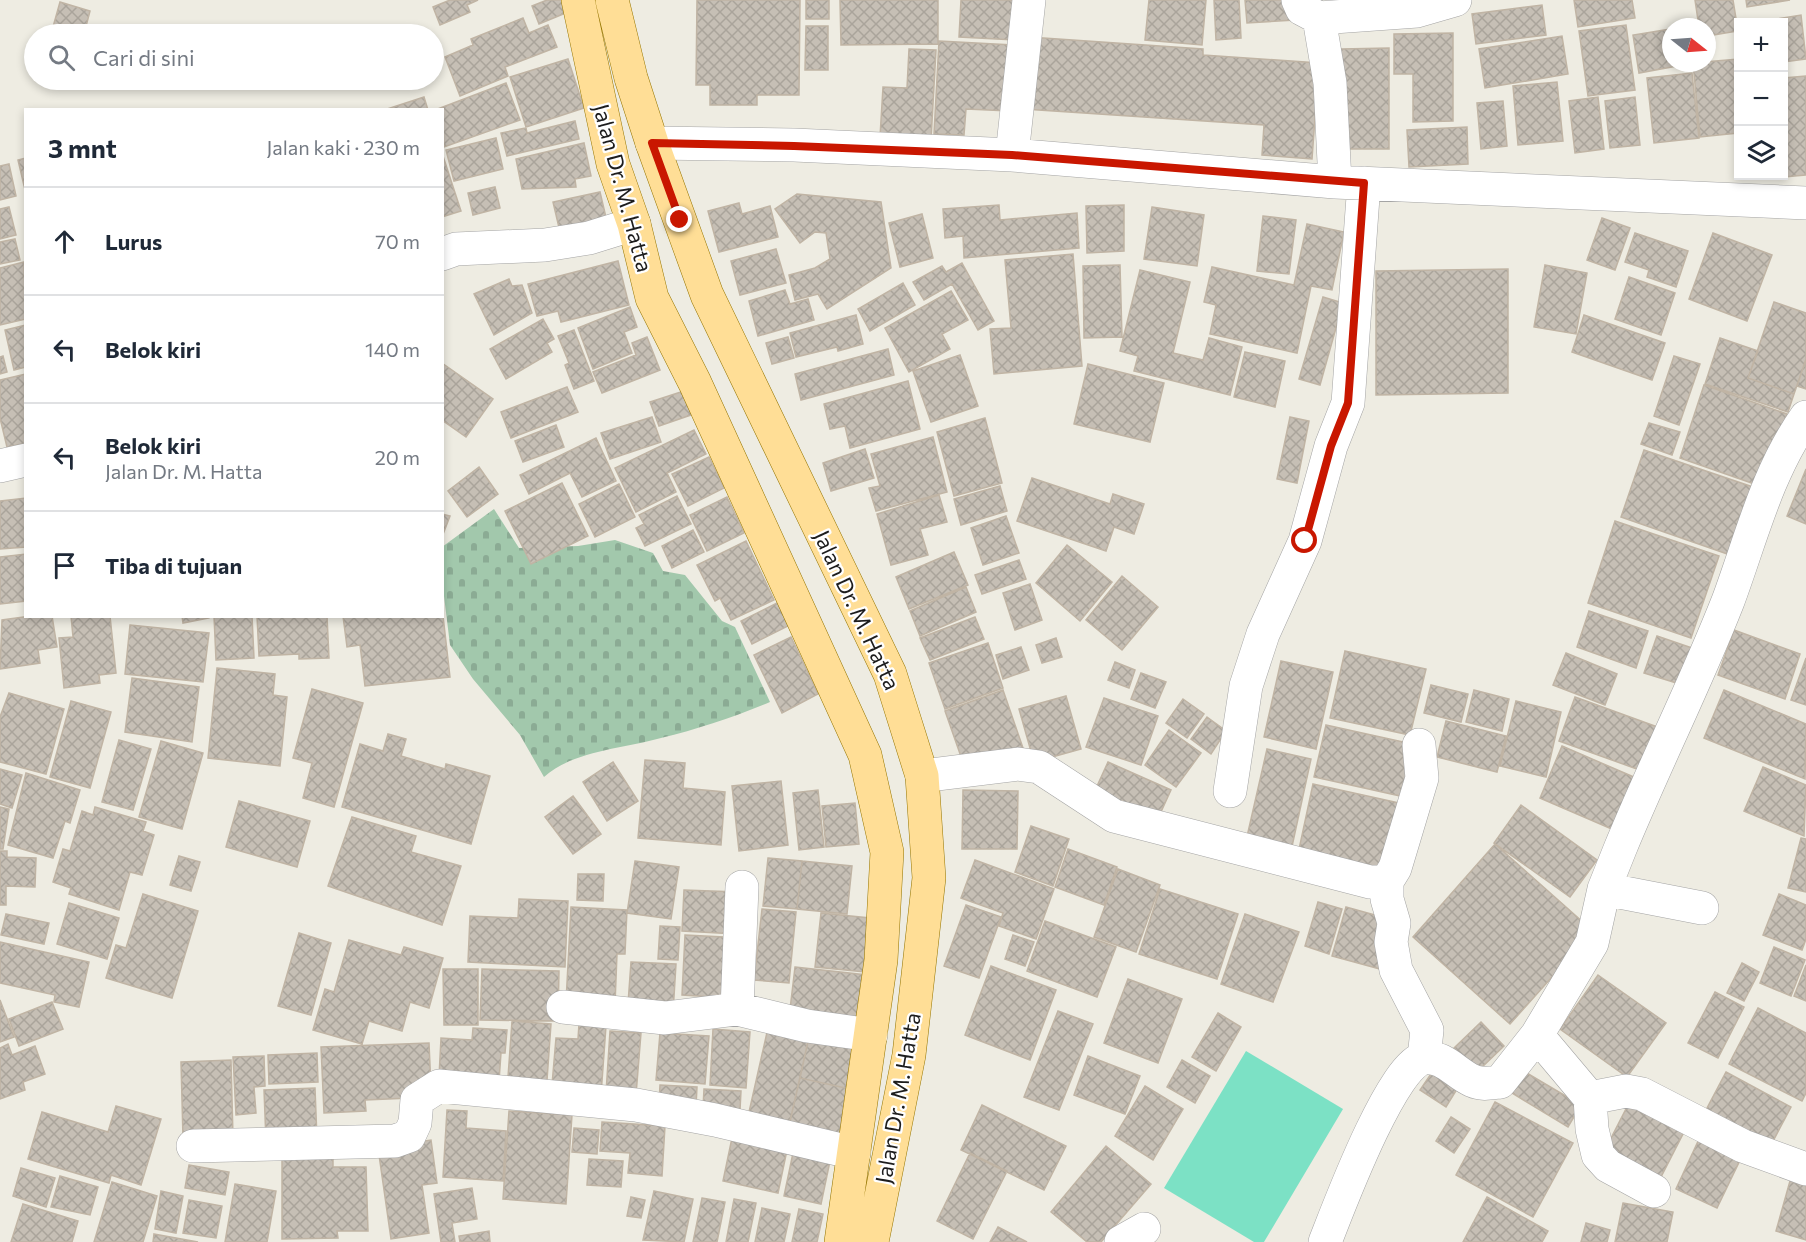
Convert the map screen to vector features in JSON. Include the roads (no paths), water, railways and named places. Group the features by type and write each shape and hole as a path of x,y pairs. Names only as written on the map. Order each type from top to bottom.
{"main road":[{"name":"Jalan Dr. M. Hatta","path":"578,0 613,165 634,224 652,298 695,383 865,756 887,852 881,960 841,1242"},
{"name":"Jalan Dr. M. Hatta","path":"612,0 631,78 707,295 890,674 922,776 929,878 909,1055 872,1242"}],"street":[{"path":"1012,155 1029,0"},
{"path":"1230,791 1246,686 1263,634 1305,541 1331,446 1348,403 1349,182 1330,82 1309,9 1417,11 1455,0"},
{"path":"652,143 1012,155 1349,182 1806,203"},
{"path":"444,253 456,249 545,245 589,238 634,224"},
{"path":"1325,1242 1370,1134 1405,1070 1424,1058 1441,1060 1473,1081 1500,1082 1537,1035 1592,943 1604,889 1656,762 1728,601 1760,507 1790,439 1806,417"},
{"path":"0,466 24,460"},
{"path":"1419,745 1422,778 1395,868 1387,881 1387,899 1394,923 1391,942 1396,970 1427,1030 1424,1058"},
{"path":"922,776 1018,764 1039,767 1114,816 1370,882 1387,881"},
{"path":"737,1009 742,887"},
{"path":"1604,889 1702,908"},
{"path":"563,1007 665,1018 737,1009 807,1026 871,1035"},
{"path":"1537,1035 1590,1098 1592,1129 1598,1155 1608,1166 1654,1191"},
{"path":"193,1146 394,1141 409,1136 415,1123 417,1100 439,1086 636,1105 715,1120 854,1153"},
{"path":"1590,1098 1626,1090 1642,1094 1743,1146 1806,1168"}]}
